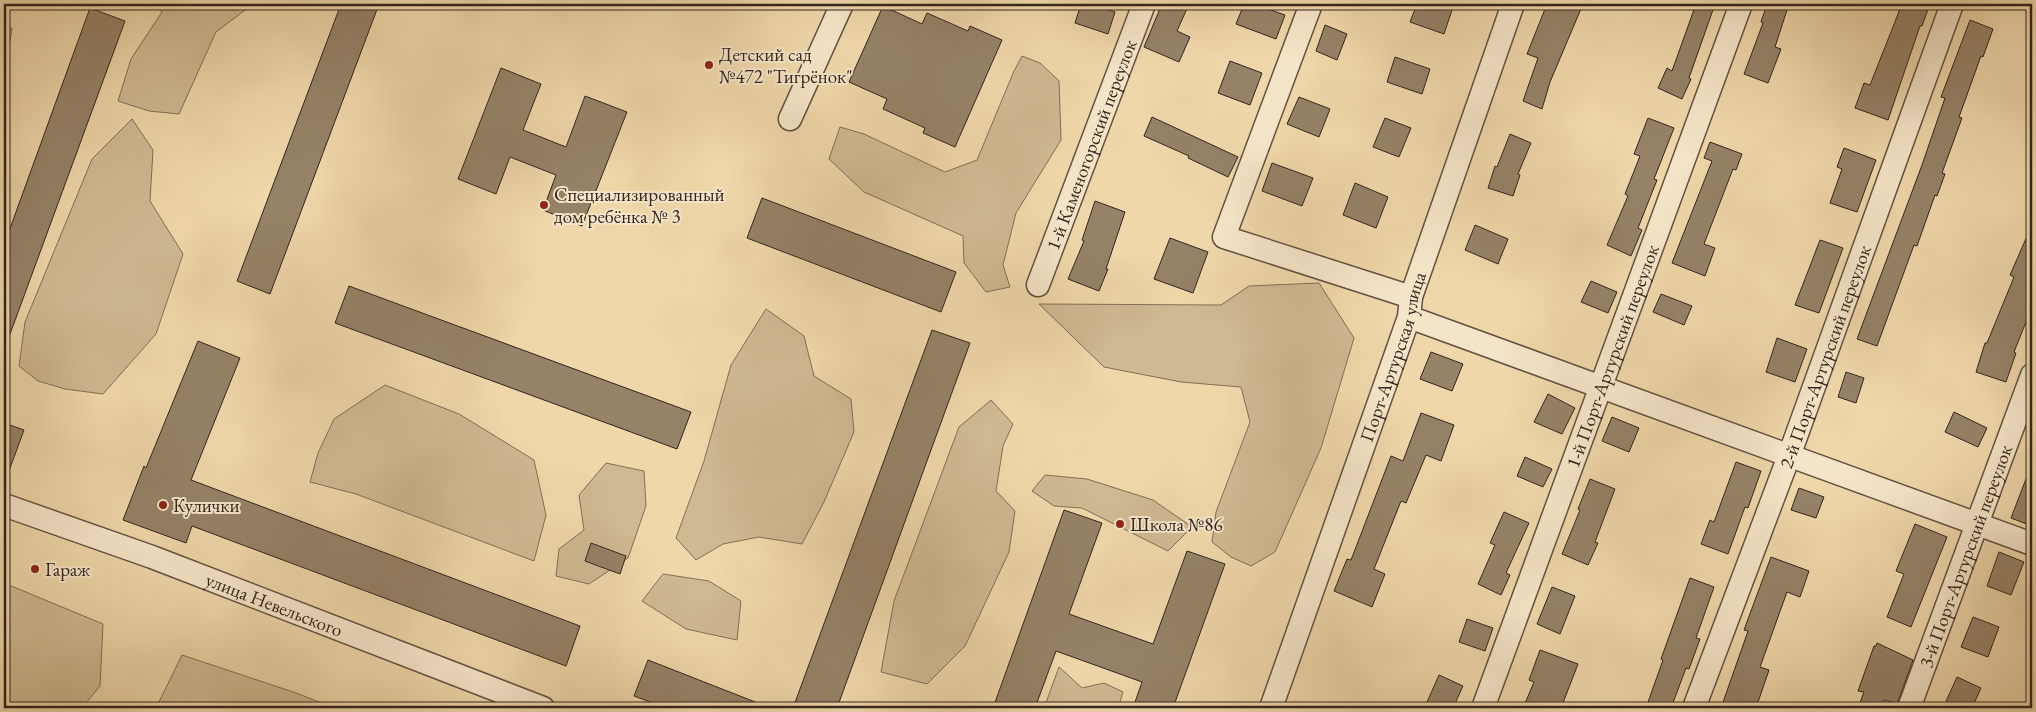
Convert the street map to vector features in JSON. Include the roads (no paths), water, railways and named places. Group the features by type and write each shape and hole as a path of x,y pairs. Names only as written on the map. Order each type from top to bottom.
{"street":[{"path":"790,120 842,4"},
{"name":"1-й Каменогорский переулок","path":"1038,285 1144,4"},
{"path":"1311,4 1224,236 1410,307 1602,387 2032,544"},
{"name":"Порт-Артурская улица","path":"1271,708 1513,4"},
{"name":"1-й Порт-Артурский переулок","path":"1484,708 1741,4"},
{"name":"2-й Порт-Артурский переулок","path":"1694,708 1789,456 1952,4"},
{"name":"3-й Порт-Артурский переулок","path":"1909,708 2032,375"},
{"name":"улица Невельского","path":"4,505 152,557 543,708"}],"place":[{"name":"Детский сад №472 \"Тигрёнок\"","path":"709,65"},
{"name":"Специализированный дом ребёнка № 3","path":"544,205"},
{"name":"Кулички","path":"163,505"},
{"name":"Школа №86","path":"1120,524"},
{"name":"Гараж","path":"35,569"}]}
